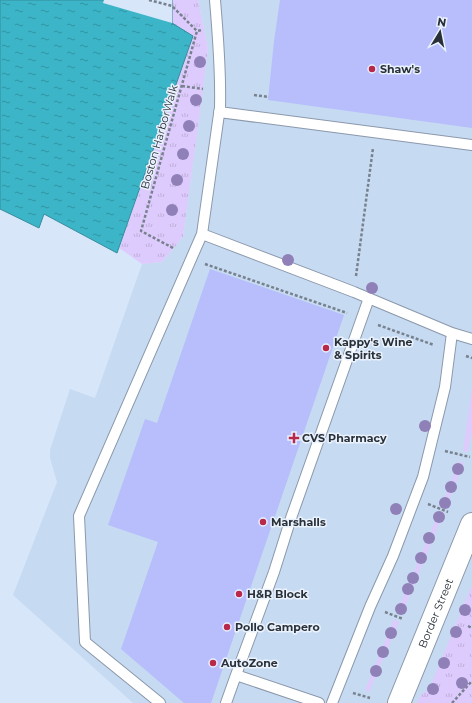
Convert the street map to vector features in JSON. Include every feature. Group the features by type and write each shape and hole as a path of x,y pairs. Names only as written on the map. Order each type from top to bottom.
{"main road":[{"name":"Border Street","path":"399,703 472,524"}],"lane":[{"path":"160,703 85,642 79,516 202,234 219,112 220,91 215,0"},
{"path":"219,112 472,145"},
{"path":"202,234 369,298 452,333 472,339"},
{"path":"226,703 274,572 291,518 369,298"},
{"path":"332,703 370,607 393,556 423,477 445,387 452,333"},
{"path":"236,675 319,703"}],"path":[{"path":"149,0 172,6 197,31 217,28"},
{"name":"Boston HarborWalk","path":"173,248 141,231 197,31"},
{"path":"182,86 203,88"},
{"path":"254,95 269,97"},
{"path":"356,276 373,147"},
{"path":"204,263 353,315"},
{"path":"378,325 440,347"},
{"path":"466,356 472,358"},
{"path":"430,447 470,458"},
{"path":"415,499 448,512"},
{"path":"468,626 472,628"},
{"path":"452,703 472,681"},
{"path":"350,692 370,698"}],"shaded area":[{"path":"198,0 472,0 472,703 133,703 13,595 57,482 50,458 50,450 70,389 95,398 142,264 162,262 183,237 208,48"}],"green space":[{"path":"172,0 198,0 208,48 183,237 162,262 142,264 119,248 193,37 172,23"},
{"path":"472,387 472,430 468,452 463,451"},
{"path":"459,461 464,463 446,506 442,505"},
{"path":"439,512 443,514 402,614 397,612"},
{"path":"472,585 472,703 417,703 420,696 430,687"},
{"path":"394,619 399,622 369,692 365,690"}],"water":[{"path":"0,0 172,0 172,23 193,36 117,253 44,214 39,228 0,209"}],"pier":[{"path":"104,0 172,0 172,23 103,3"}],"building":[{"name":"Shaw's","path":"280,0 472,0 472,128 268,100"},
{"path":"210,269 344,315 211,703 184,703 121,649 158,542 108,525 145,419 157,423"}],"place":[{"name":"Shaw's","path":"372,69"},
{"name":"Kappy's Wine & Spirits","path":"326,348"},
{"name":"CVS Pharmacy","path":"294,438"},
{"name":"Marshalls","path":"263,522"},
{"name":"H&R Block","path":"239,594"},
{"name":"Pollo Campero","path":"227,627"},
{"name":"AutoZone","path":"213,663"}]}
